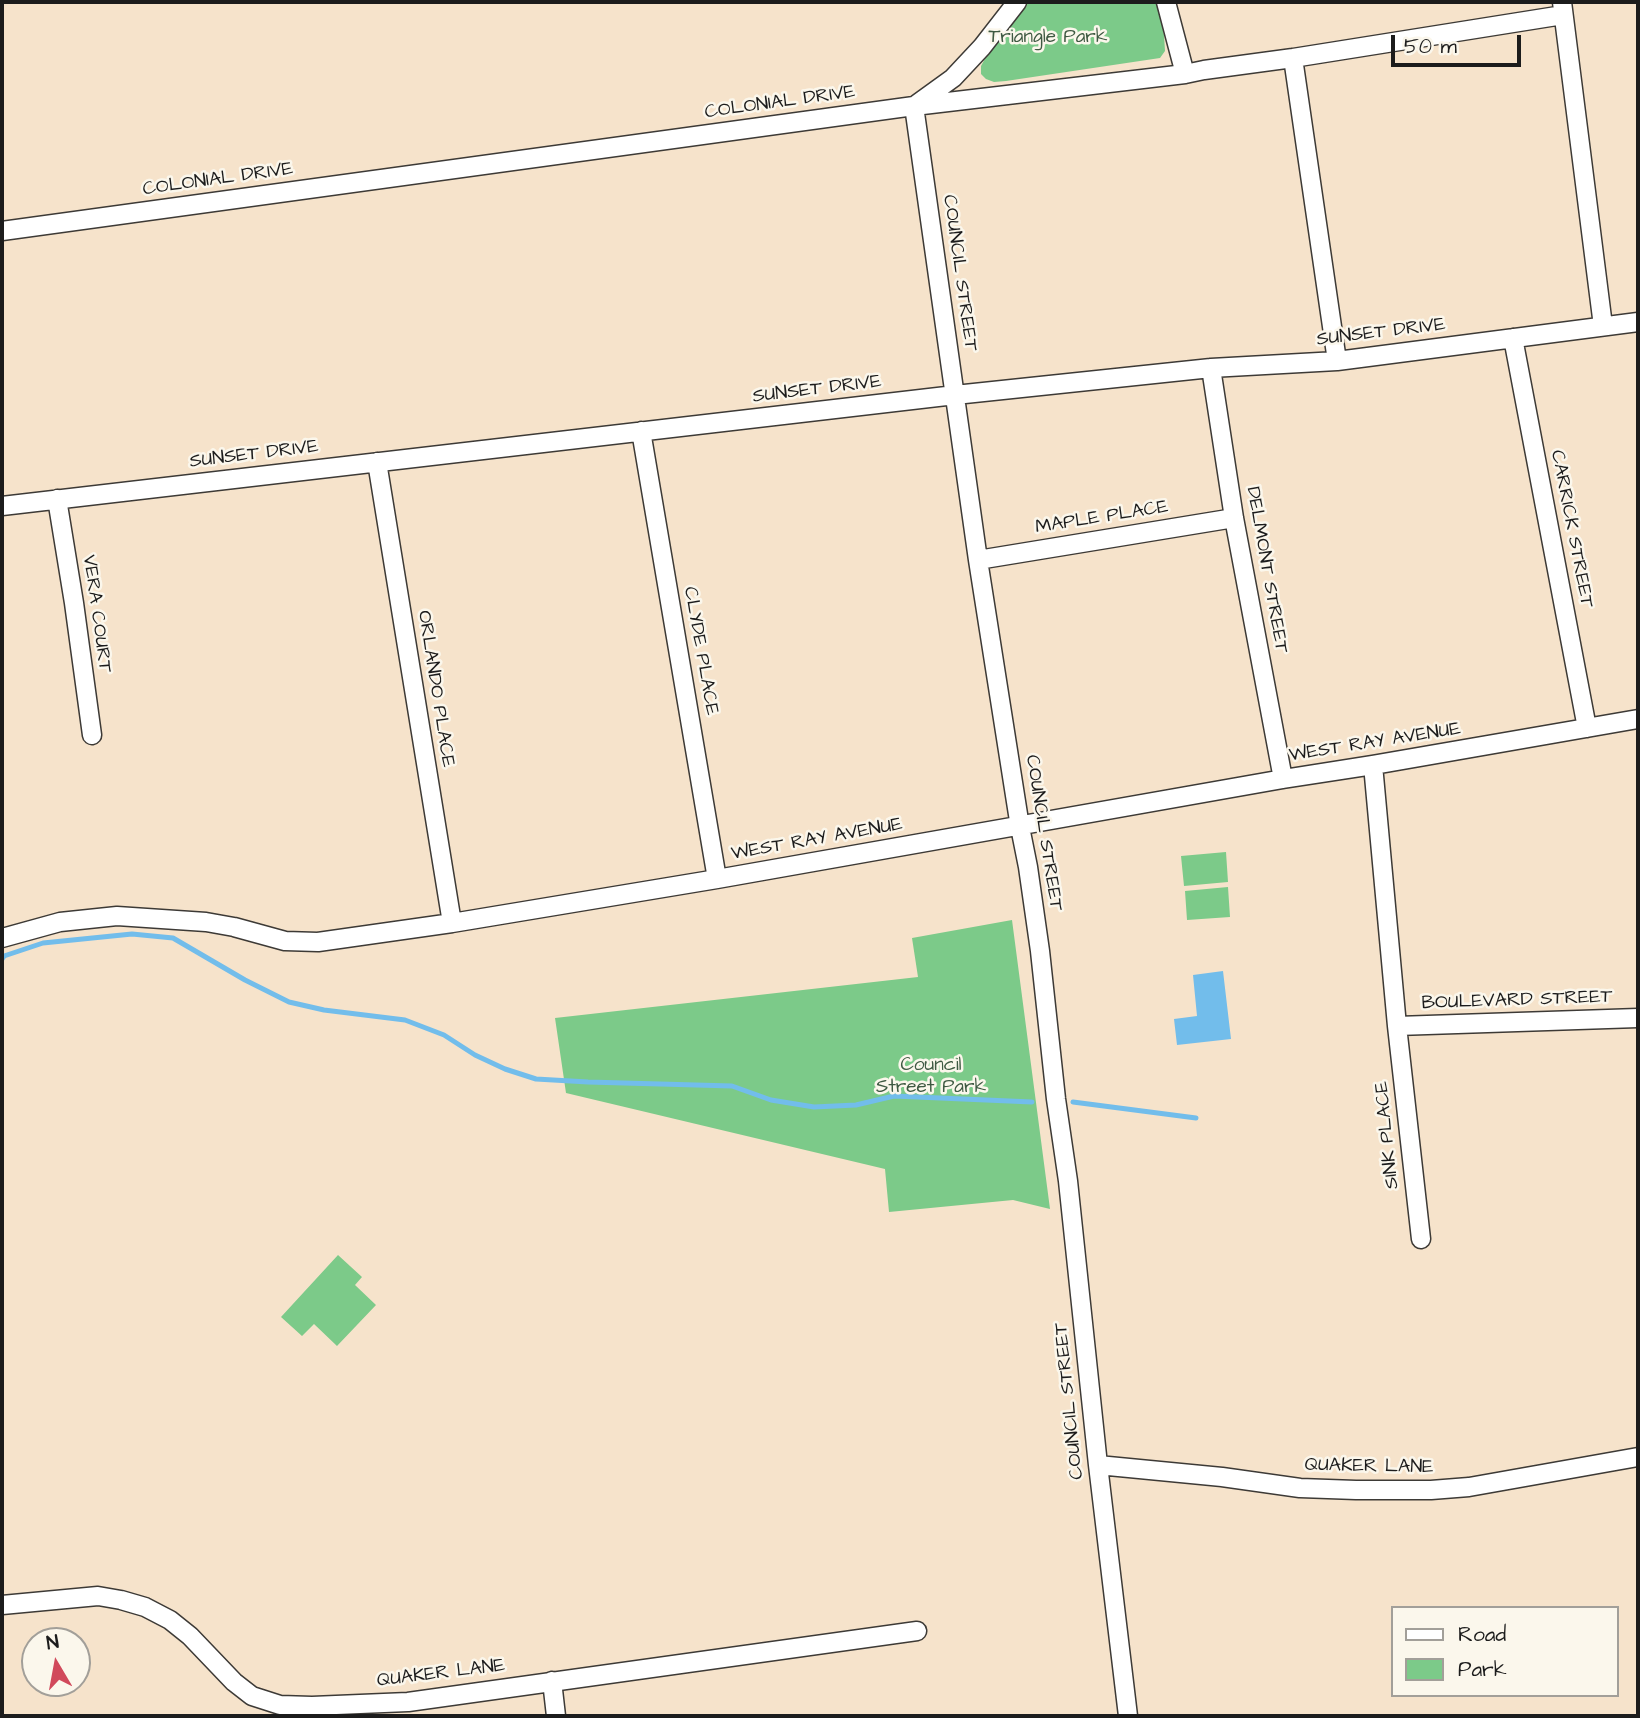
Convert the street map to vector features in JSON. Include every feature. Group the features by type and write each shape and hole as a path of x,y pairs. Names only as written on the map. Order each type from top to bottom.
{"street":[{"path":"914,106 954,78 1017,2"},
{"path":"1166,2 1185,74"},
{"path":"1562,8 1603,326"},
{"name":"COLONIAL DRIVE","path":"2,231 914,106 1185,74 1293,58 1562,8"},
{"path":"1293,58 1338,361"},
{"name":"COUNCIL STREET","path":"914,106 978,560 1040,951 1128,1716"},
{"name":"SUNSET DRIVE","path":"2,506 955,395 1211,368 1338,361 1638,322"},
{"name":"CARRICK STREET","path":"1513,338 1587,728"},
{"name":"DELMONT STREET","path":"1211,368 1234,518 1283,779"},
{"name":"CLYDE PLACE","path":"641,431 717,879"},
{"name":"ORLANDO PLACE","path":"377,462 452,923"},
{"name":"VERA COURT","path":"57,499 92,735"},
{"name":"MAPLE PLACE","path":"978,560 1234,518"},
{"name":"WEST RAY AVENUE","path":"2,938 60,922 117,916 206,922 285,941 318,942 452,923 717,879 1638,719"},
{"path":"1373,765 1397,1026"},
{"name":"BOULEVARD STREET","path":"1397,1026 1638,1018"},
{"name":"SINK PLACE","path":"1397,1026 1421,1239"},
{"name":"QUAKER LANE","path":"1098,1465 1222,1477 1300,1488 1430,1490 1469,1487 1638,1457"},
{"name":"QUAKER LANE","path":"2,1605 99,1596 145,1607 170,1620 190,1636 226,1674 252,1696 280,1705 312,1706 408,1702 917,1630"},
{"path":"552,1681 556,1716"}],"green space":[{"name":"Triangle Park","path":"1029,2 1157,2 1165,51 1160,58 1006,81 994,82 986,79 981,74 981,66 987,55"},
{"path":"1226,852 1228,882 1184,886 1181,856"},
{"path":"1228,887 1230,917 1187,920 1185,891"},
{"name":"Council Street Park","path":"1012,920 1050,1209 1013,1200 889,1212 885,1169 566,1093 555,1018 918,977 912,938"},
{"path":"338,1255 362,1277 355,1285 376,1305 337,1346 314,1324 302,1336 281,1317"}],"water":[{"path":"1223,971 1231,1039 1177,1045 1174,1019 1197,1016 1193,975"}],"waterway":[{"path":"2,959 43,943 132,934 173,938 289,1002 324,1010 405,1020 444,1035 475,1055 505,1069 536,1079 732,1086 771,1100 814,1107 856,1105 894,1096 1032,1102"},
{"path":"1073,1102 1196,1118"}]}
